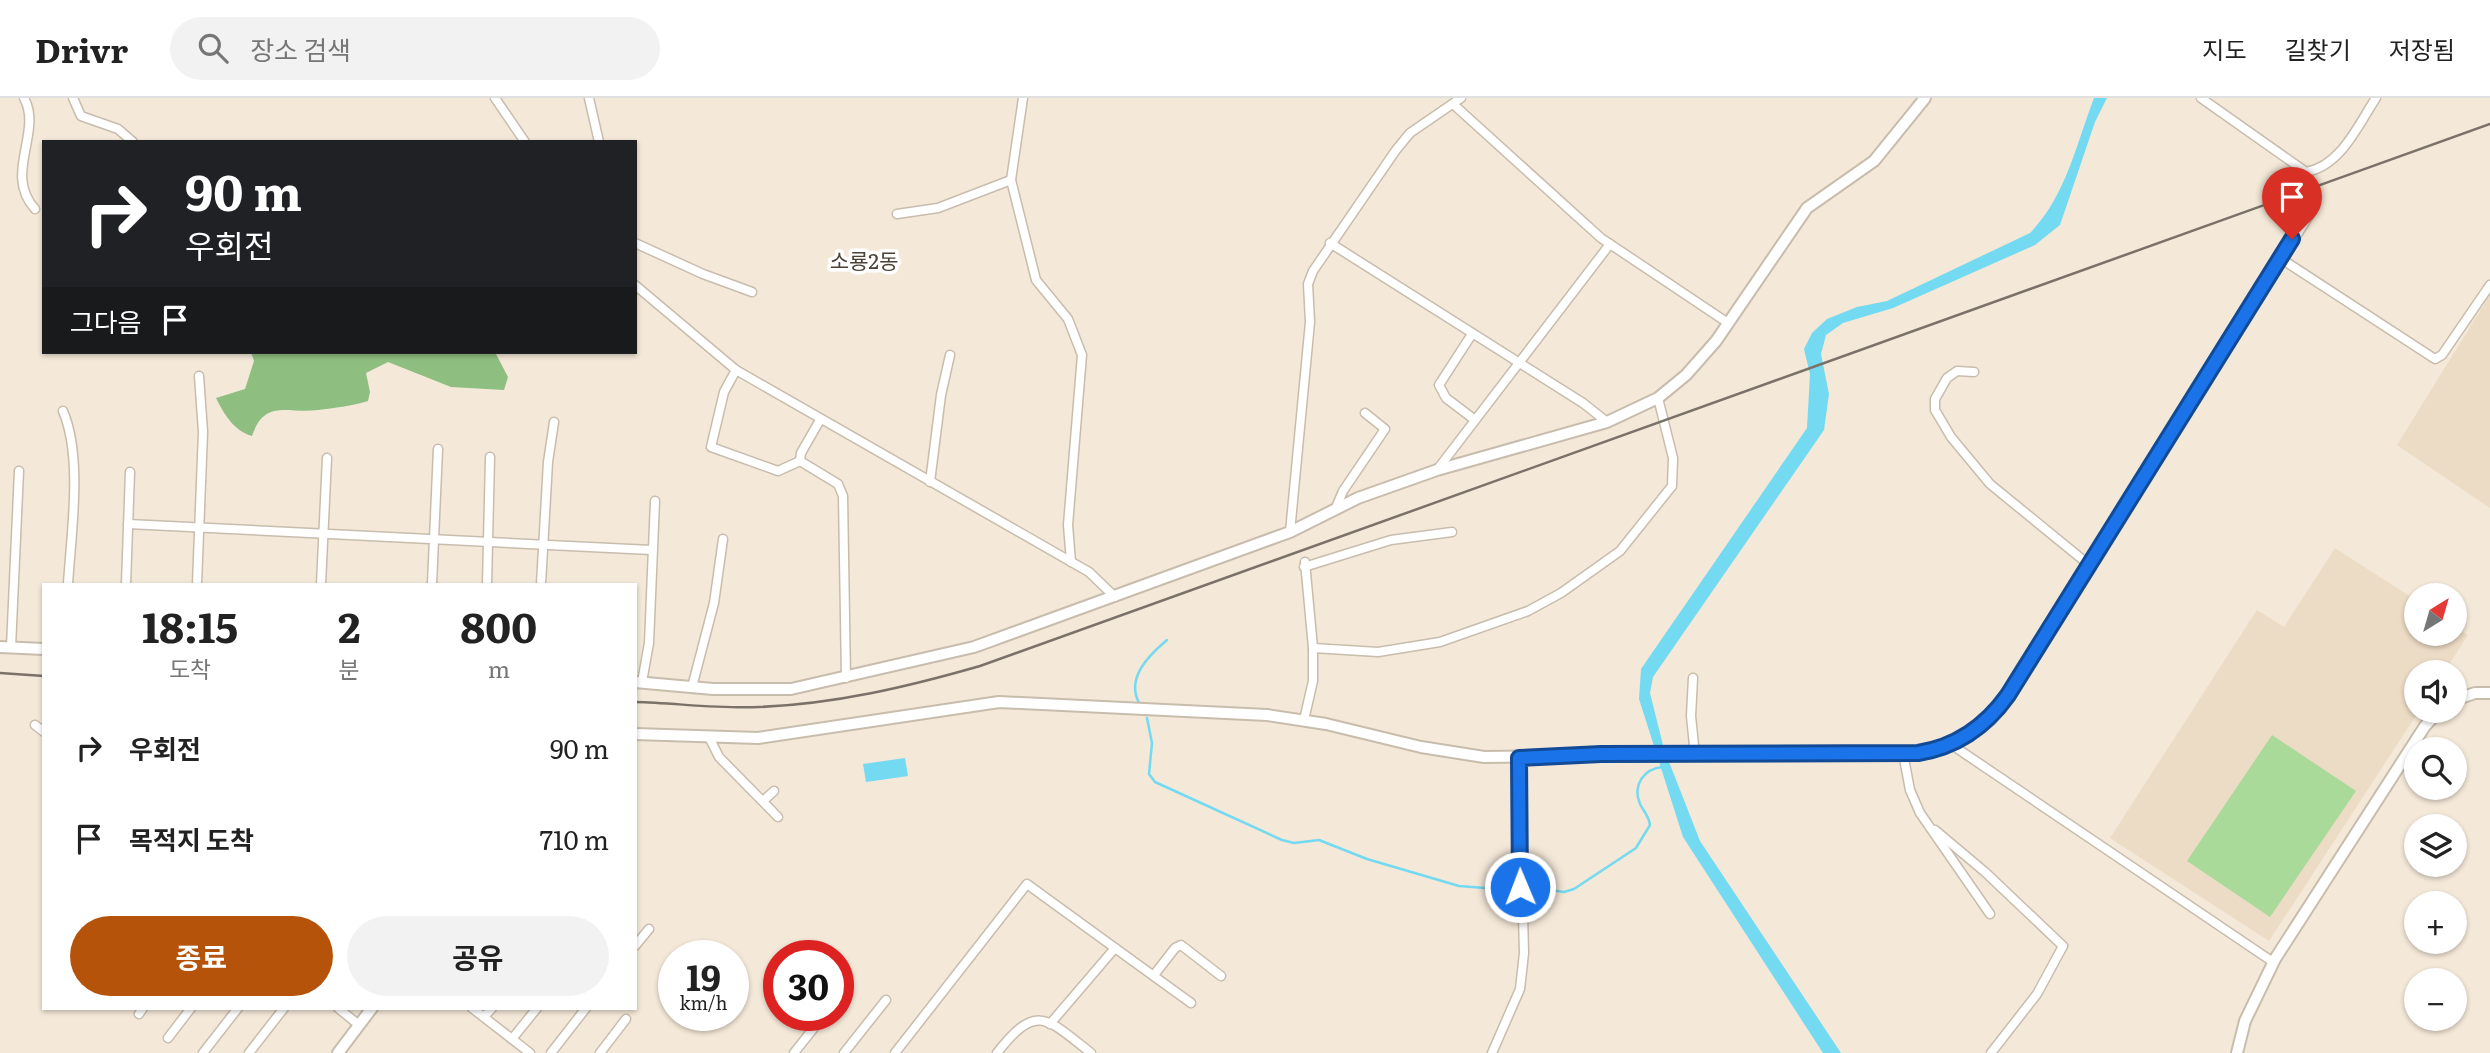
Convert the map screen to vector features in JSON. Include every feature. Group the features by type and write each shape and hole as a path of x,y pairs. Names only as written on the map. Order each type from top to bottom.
{"street":[{"path":"24,98 32,114 21,164 24,186 36,209"},
{"path":"73,98 81,116 118,129 131,140"},
{"path":"495,98 524,140"},
{"path":"589,98 599,140"},
{"path":"1023,98 1011,180 1036,280 1068,318 1082,355 1083,373 1068,525 1072,562"},
{"path":"1290,531 1310,321 1308,284 1330,243 1410,133 1461,98"},
{"path":"655,501 649,643 639,682 692,687 791,689 974,647 1290,531 1358,498 1437,470 1607,422 1658,398 1686,375 1728,323 1807,208 1874,161 1924,98"},
{"path":"2201,98 2306,172 2319,169 2333,160 2376,98"},
{"path":"1453,104 1610,244 1728,323"},
{"path":"897,214 938,208 1011,180"},
{"path":"637,734 758,738 999,702 1224,711 1304,720 1456,754 1519,758 1903,753 1952,746 1996,712 2315,206"},
{"path":"1330,243 1583,403 1607,422"},
{"path":"637,244 703,274 752,292"},
{"path":"1437,470 1610,244"},
{"path":"2280,258 2435,359 2442,355 2490,285"},
{"path":"637,287 736,370 1089,572 1115,597"},
{"path":"1472,334 1439,385 1446,398 1475,420"},
{"path":"930,482 941,395 950,355"},
{"path":"736,370 724,392 711,447 778,471 800,461 820,420"},
{"path":"1974,372 1957,371 1947,378 1938,391 1935,410 1951,437 1990,484 2088,564"},
{"path":"197,583 203,432 199,376"},
{"path":"1313,648 1378,652 1440,642 1528,611 1561,593 1620,551 1672,486 1672,457 1658,398"},
{"path":"64,411 71,430 73,464 68,583"},
{"path":"1335,510 1343,491 1385,429 1365,414"},
{"path":"541,583 554,422"},
{"path":"432,583 438,449"},
{"path":"487,583 491,457"},
{"path":"321,583 327,458"},
{"path":"800,461 838,484 843,496 846,678"},
{"path":"19,471 5,647 42,649"},
{"path":"126,583 130,472"},
{"path":"128,524 651,550"},
{"path":"1304,720 1312,681 1313,648 1305,564 1391,540 1452,532"},
{"path":"692,687 713,611 723,538"},
{"path":"1693,678 1691,716 1695,755"},
{"path":"2467,696 2490,692"},
{"path":"2237,1053 2245,1021 2273,962 2418,736 2429,723"},
{"path":"35,725 42,730"},
{"path":"709,737 719,757 778,817"},
{"path":"1952,746 2273,962"},
{"path":"1903,753 1910,790 1920,813 1935,830 1990,914"},
{"path":"1492,1053 1520,989 1524,953 1519,758"},
{"path":"763,801 774,791"},
{"path":"1935,830 1985,872 2063,946 2037,994 1991,1053"},
{"path":"895,1053 1027,884 1191,1003"},
{"path":"637,944 649,929"},
{"path":"1154,975 1175,948 1181,945 1222,976"},
{"path":"1050,1024 1115,948"},
{"path":"844,1053 886,1000"},
{"path":"168,1038 189,1010"},
{"path":"203,1053 236,1010"},
{"path":"249,1053 282,1010"},
{"path":"340,1010 359,1025"},
{"path":"338,1053 370,1010"},
{"path":"475,1010 530,1053"},
{"path":"484,1017 490,1010"},
{"path":"512,1039 535,1010"},
{"path":"551,1053 584,1010"},
{"path":"600,1053 626,1019"},
{"path":"997,1053 1025,1022 1050,1024 1091,1053"},
{"path":"794,1053 811,1031"}],"shaded area":[{"path":"2490,295 2490,508 2397,445"},
{"path":"2335,548 2404,593 2404,646 2461,646 2452,660 2404,660 2404,723 2411,723 2269,941 2110,838 2257,610 2284,627"}],"green space":[{"path":"252,354 496,354 508,377 504,390 451,387 388,362 366,373 370,392 368,401 318,410 270,412 257,424 252,436 235,426 216,398 245,389 254,361"},
{"path":"2272,735 2356,791 2270,917 2187,861"}],"water":[{"path":"2094,98 2107,98 2095,122 2060,225 2035,245 1893,308 1843,323 1826,335 1821,354 1829,394 1824,430 1653,677 1650,693 1664,749 1700,841 1841,1053 1823,1053 1683,837 1639,699 1641,669 1807,428 1810,374 1804,349 1812,333 1827,319 1857,307 1887,301 2030,233 2053,203"},
{"path":"905,758 908,776 866,782 863,764"}],"waterway":[{"path":"1139,703 1135,685 1137,676 1146,660 1167,640"},
{"path":"1147,718 1152,743 1149,774 1155,782 1282,840 1294,843 1319,840 1367,859 1459,886 1512,890"},
{"path":"1531,887 1564,892 1574,889 1636,848 1650,825 1638,797 1639,784 1650,771 1662,767"}],"railway":[{"path":"637,702 728,707 787,705 871,693 980,666 2490,124"},
{"path":"0,673 42,676"}],"district":[{"name":"소룡2동","path":"864,259"}],"route":[{"path":"1520,887 1519,758 1601,754 1918,753 1952,746 1987,720 2008,695 2292,239"}]}
